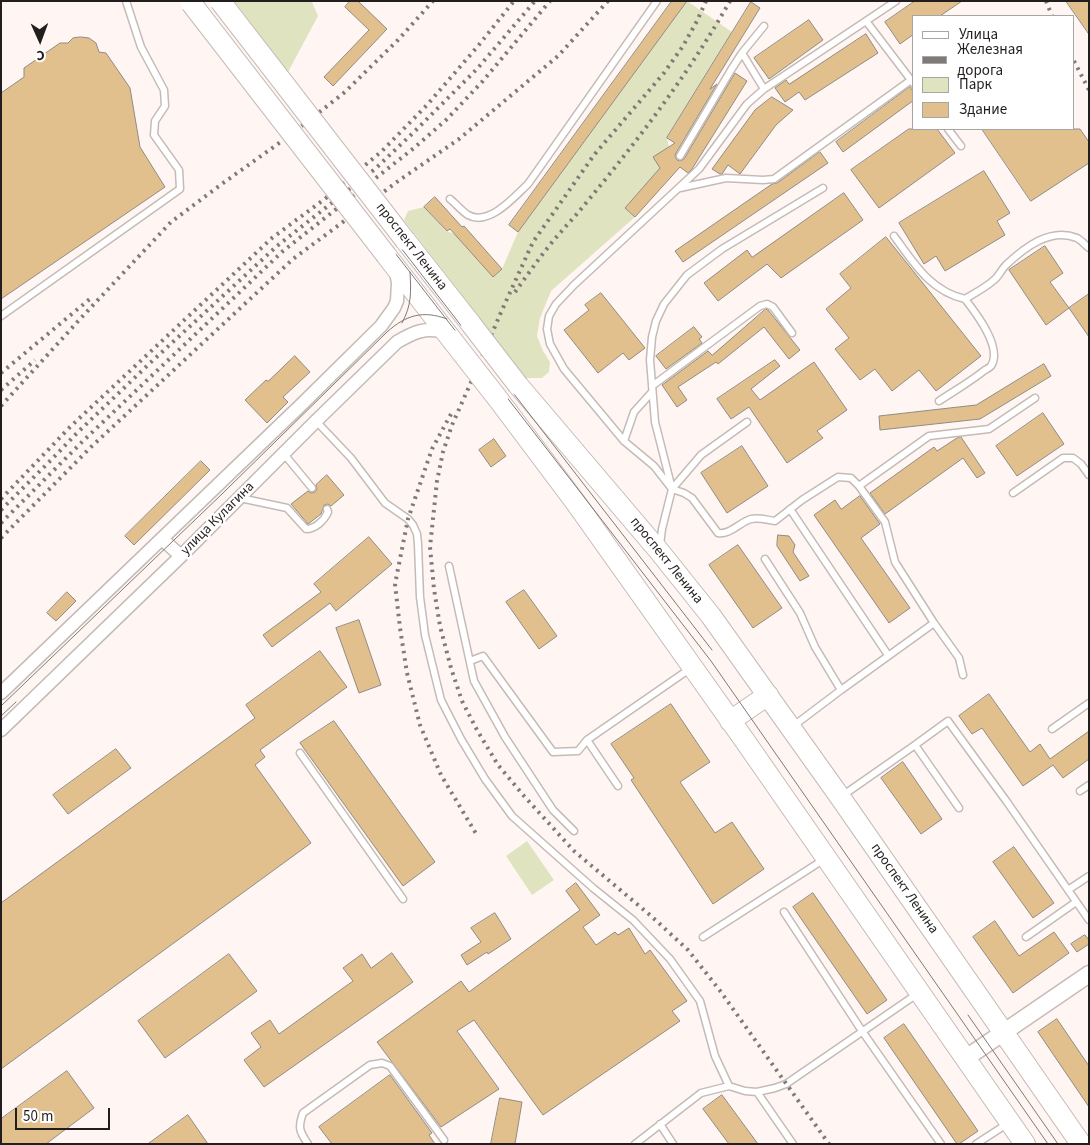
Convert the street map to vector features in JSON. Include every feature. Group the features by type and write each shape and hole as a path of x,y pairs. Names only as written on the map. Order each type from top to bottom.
{"main road":[{"name":"проспект Ленина","path":"220,1 518,384 659,551 711,616 840,797 1081,1144"},
{"name":"проспект Ленина","path":"190,2 498,399 576,503 1026,1144"},
{"path":"730,721 768,695"}],"street":[{"name":"улица Кулагина","path":"1,693 381,326 394,308 398,293 398,283 390,261"},
{"name":"улица Кулагина","path":"1,730 181,556 397,342 409,334 423,330 435,329 449,336"},
{"path":"301,405 316,421"},
{"path":"267,438 284,454"},
{"path":"162,539 181,556"},
{"path":"966,1058 1089,974"}],"lane":[{"path":"1,316 180,189 179,170 154,135 156,121 165,106 164,90 140,47 126,1"},
{"path":"450,199 469,216 481,218 492,214 508,204 528,184 657,1"},
{"path":"896,1 764,89 747,104 699,168 556,304 549,316 547,329 550,344 564,369 624,441 654,466 672,488 692,498 718,533 724,534 744,521 753,518 775,520 838,477 851,478 885,522 895,562 959,658 963,675"},
{"path":"679,188 726,178 774,179 912,82 866,21"},
{"path":"680,156 731,70 764,26"},
{"path":"742,53 764,89"},
{"path":"949,130 961,146"},
{"path":"672,488 655,422 650,360 652,337 656,321 664,304 687,275 722,249 823,188"},
{"path":"965,299 982,290 996,278 1003,267 1034,242 1048,237 1064,235 1078,239 1089,248"},
{"path":"894,236 926,278 952,296 965,299 990,335 994,354 991,365 976,378 939,401"},
{"path":"624,441 634,412 652,389 760,306 767,304 773,307 792,332"},
{"path":"859,486 929,436 989,429 1035,398"},
{"path":"316,421 351,458 385,503 408,519 413,525 417,534 420,597 425,635 442,700 461,740 485,779 512,816 593,888 633,920 670,959 700,1001 715,1056 729,1086"},
{"path":"659,551 662,529 672,488 701,455 747,422"},
{"path":"284,454 312,488"},
{"path":"1013,493 1063,458 1073,458 1081,464 1089,475"},
{"path":"240,498 287,508 306,529 312,529 325,519 327,510"},
{"path":"790,509 888,655"},
{"path":"765,559 800,612 815,647 841,690"},
{"path":"449,566 474,680 505,737 553,810 574,831"},
{"path":"791,728 934,623"},
{"path":"470,661 483,656 554,752 578,751 587,740 692,667"},
{"path":"1052,729 1089,703"},
{"path":"840,797 948,721 1089,920"},
{"path":"587,740 618,786"},
{"path":"915,745 959,808"},
{"path":"300,753 403,899"},
{"path":"1080,791 1089,785"},
{"path":"703,937 826,858"},
{"path":"1068,890 1089,876"},
{"path":"1026,937 1076,902"},
{"path":"784,912 862,1031 941,1144"},
{"path":"635,1144 702,1093 729,1086 745,1091 758,1092 786,1084 920,992"},
{"path":"308,1144 301,1134 299,1124 302,1113 370,1065 382,1063 390,1066 444,1140"},
{"path":"758,1092 793,1144"},
{"path":"976,1144 1010,1122"},
{"path":"660,1124 672,1144"}],"green space":[{"path":"234,1 312,2 318,16 288,72"},
{"path":"687,1 732,32 667,138 669,147 653,157 661,168 625,208 635,217 551,291 540,318 537,336 550,362 549,372 542,378 526,378 404,220 408,211 424,207 446,231 455,234 493,277 502,269 518,232"},
{"path":"527,841 554,880 532,895 506,856"}],"building":[{"path":"350,1 358,1 387,29 333,86 324,77 369,30 345,7"},
{"path":"672,1 687,1 518,232 509,225"},
{"path":"915,1 962,1 941,15 912,15 912,35 900,44 885,22"},
{"path":"1066,1 1089,1 1089,34"},
{"path":"751,2 760,8 710,89 717,84 676,153 677,160 684,159 735,73 747,81 692,169 688,173 680,167 635,217 625,208 660,168 653,157 675,143 667,138"},
{"path":"809,20 823,40 769,79 754,58"},
{"path":"866,34 878,53 805,100 799,92 785,102 775,88 786,80 789,84"},
{"path":"73,38 89,38 96,43 99,52 106,53 130,88 140,147 165,187 1,299 1,93 24,77 24,68 60,43 68,43"},
{"path":"910,87 912,90 912,101 843,152 836,142"},
{"path":"772,97 793,110 776,125 740,174 728,165 722,174 712,169 755,110"},
{"path":"909,129 938,130 955,153 879,208 851,170"},
{"path":"1080,129 1089,142 1089,163 1031,201 983,130"},
{"path":"820,152 828,163 683,262 675,251"},
{"path":"984,171 1010,213 997,221 1005,235 945,271 936,256 924,264 899,223"},
{"path":"844,193 863,220 781,278 767,264 718,301 704,283 747,250 752,257"},
{"path":"435,197 502,269 493,277 450,229 447,231 424,207"},
{"path":"886,237 981,356 936,391 919,370 892,391 875,369 860,380 835,349 849,338 826,309 851,288 840,274"},
{"path":"1045,246 1063,273 1050,282 1069,308 1046,325 1009,270"},
{"path":"601,293 645,348 629,360 623,353 598,373 564,330 589,310 585,305"},
{"path":"1089,294 1089,337 1069,308"},
{"path":"766,309 800,350 789,359 764,327 718,364 716,362 678,387 687,400 677,407 662,385 708,351 712,355"},
{"path":"694,327 702,337 699,339 702,343 666,369 656,356"},
{"path":"295,356 310,372 283,397 288,402 267,423 245,400"},
{"path":"775,360 780,366 751,389 760,400 814,362 847,410 817,431 823,438 787,463 749,407 731,419 717,399"},
{"path":"1044,364 1051,376 980,419 880,430 879,416 976,405"},
{"path":"1043,413 1064,444 1017,476 996,446"},
{"path":"961,437 985,473 977,478 963,458 885,514 870,493 934,447 937,451"},
{"path":"494,439 506,456 491,467 479,450"},
{"path":"742,446 768,486 727,513 701,473"},
{"path":"201,461 210,470 134,545 125,536"},
{"path":"327,475 344,495 331,506 328,504 324,505 321,514 308,524 291,504 308,491 311,493 315,492 317,489 316,485"},
{"path":"860,496 880,524 861,538 910,608 889,623 814,515 835,500 841,509"},
{"path":"778,535 789,536 795,545 793,552 809,576 800,581 777,546"},
{"path":"369,537 392,564 336,611 330,603 272,647 263,635 321,592 314,584"},
{"path":"738,545 782,608 753,628 709,565"},
{"path":"524,590 557,636 539,649 506,602"},
{"path":"67,592 76,601 56,621 47,613"},
{"path":"359,620 381,685 359,693 336,628"},
{"path":"320,651 347,687 260,750 265,757 255,765 311,843 1,1069 1,903 255,718 246,705"},
{"path":"989,694 1030,752 1040,744 1050,759 1089,731 1089,759 1063,778 1053,765 1023,786 982,728 972,734 959,716"},
{"path":"671,704 710,762 680,782 715,833 732,822 764,869 713,904 631,780 634,778 611,744"},
{"path":"334,721 435,862 403,886 300,743"},
{"path":"116,749 131,768 68,814 53,795"},
{"path":"903,762 942,819 921,834 881,778"},
{"path":"1014,847 1054,903 1033,918 993,862"},
{"path":"576,883 600,915 583,927 596,945 615,932 618,935 629,928 645,954 650,950 687,1001 672,1011 680,1021 543,1115 474,1020 457,1031 499,1089 441,1127 377,1042 461,981 469,992 580,910 566,891"},
{"path":"813,893 887,1000 867,1014 793,907"},
{"path":"495,913 511,939 467,965 461,955 481,942 471,928"},
{"path":"995,921 1019,956 1054,932 1069,953 1013,993 973,937"},
{"path":"1085,935 1089,940 1089,944 1077,952 1071,944"},
{"path":"392,953 413,982 264,1087 244,1060 261,1047 251,1033 270,1020 279,1034 353,981 343,968 362,954 371,968"},
{"path":"229,954 257,991 165,1058 138,1021"},
{"path":"1057,1019 1089,1066 1089,1107 1038,1032"},
{"path":"904,1024 978,1131 959,1144 957,1144 884,1038"},
{"path":"67,1071 94,1108 46,1144 1,1144 1,1119"},
{"path":"390,1075 432,1133 429,1135 435,1144 332,1144 319,1127"},
{"path":"722,1095 758,1144 729,1144 703,1109"},
{"path":"500,1098 522,1102 515,1144 491,1144"},
{"path":"188,1115 208,1144 148,1144"}],"tram line":[{"path":"200,1 711,661 1048,1144"},
{"path":"210,1 712,650"},
{"path":"402,323 408,310 410,298 410,272"},
{"path":"1,706 223,493 387,332 394,326 415,316 430,315 447,319"},
{"path":"1,716 16,702"},
{"path":"968,1015 1058,1144"}],"railway":[{"path":"1,406 171,222 289,136 345,92 398,40 433,1"},
{"path":"1,499 70,427 272,238 326,198 382,151 427,105 514,1"},
{"path":"1,510 149,364 277,246 375,169 414,132 477,69 535,1"},
{"path":"1,523 83,441 283,251 414,148 446,120 482,82 550,1"},
{"path":"1,538 91,447 293,259 401,179 459,139 558,56 608,1"},
{"path":"706,1 683,46 664,73 594,155 533,242 452,425 443,452 437,481 430,547 434,589 440,626 462,701 498,765 574,851 650,915 688,950 721,992 829,1144"},
{"path":"515,292 549,246 606,179 644,130 698,54 730,1"},
{"path":"1046,1 1052,15"},
{"path":"1075,63 1089,90"},
{"path":"1,373 91,298"},
{"path":"1,390 35,360"},
{"path":"451,414 432,449 408,519 395,584 407,673 420,725 441,775 478,837"}]}
